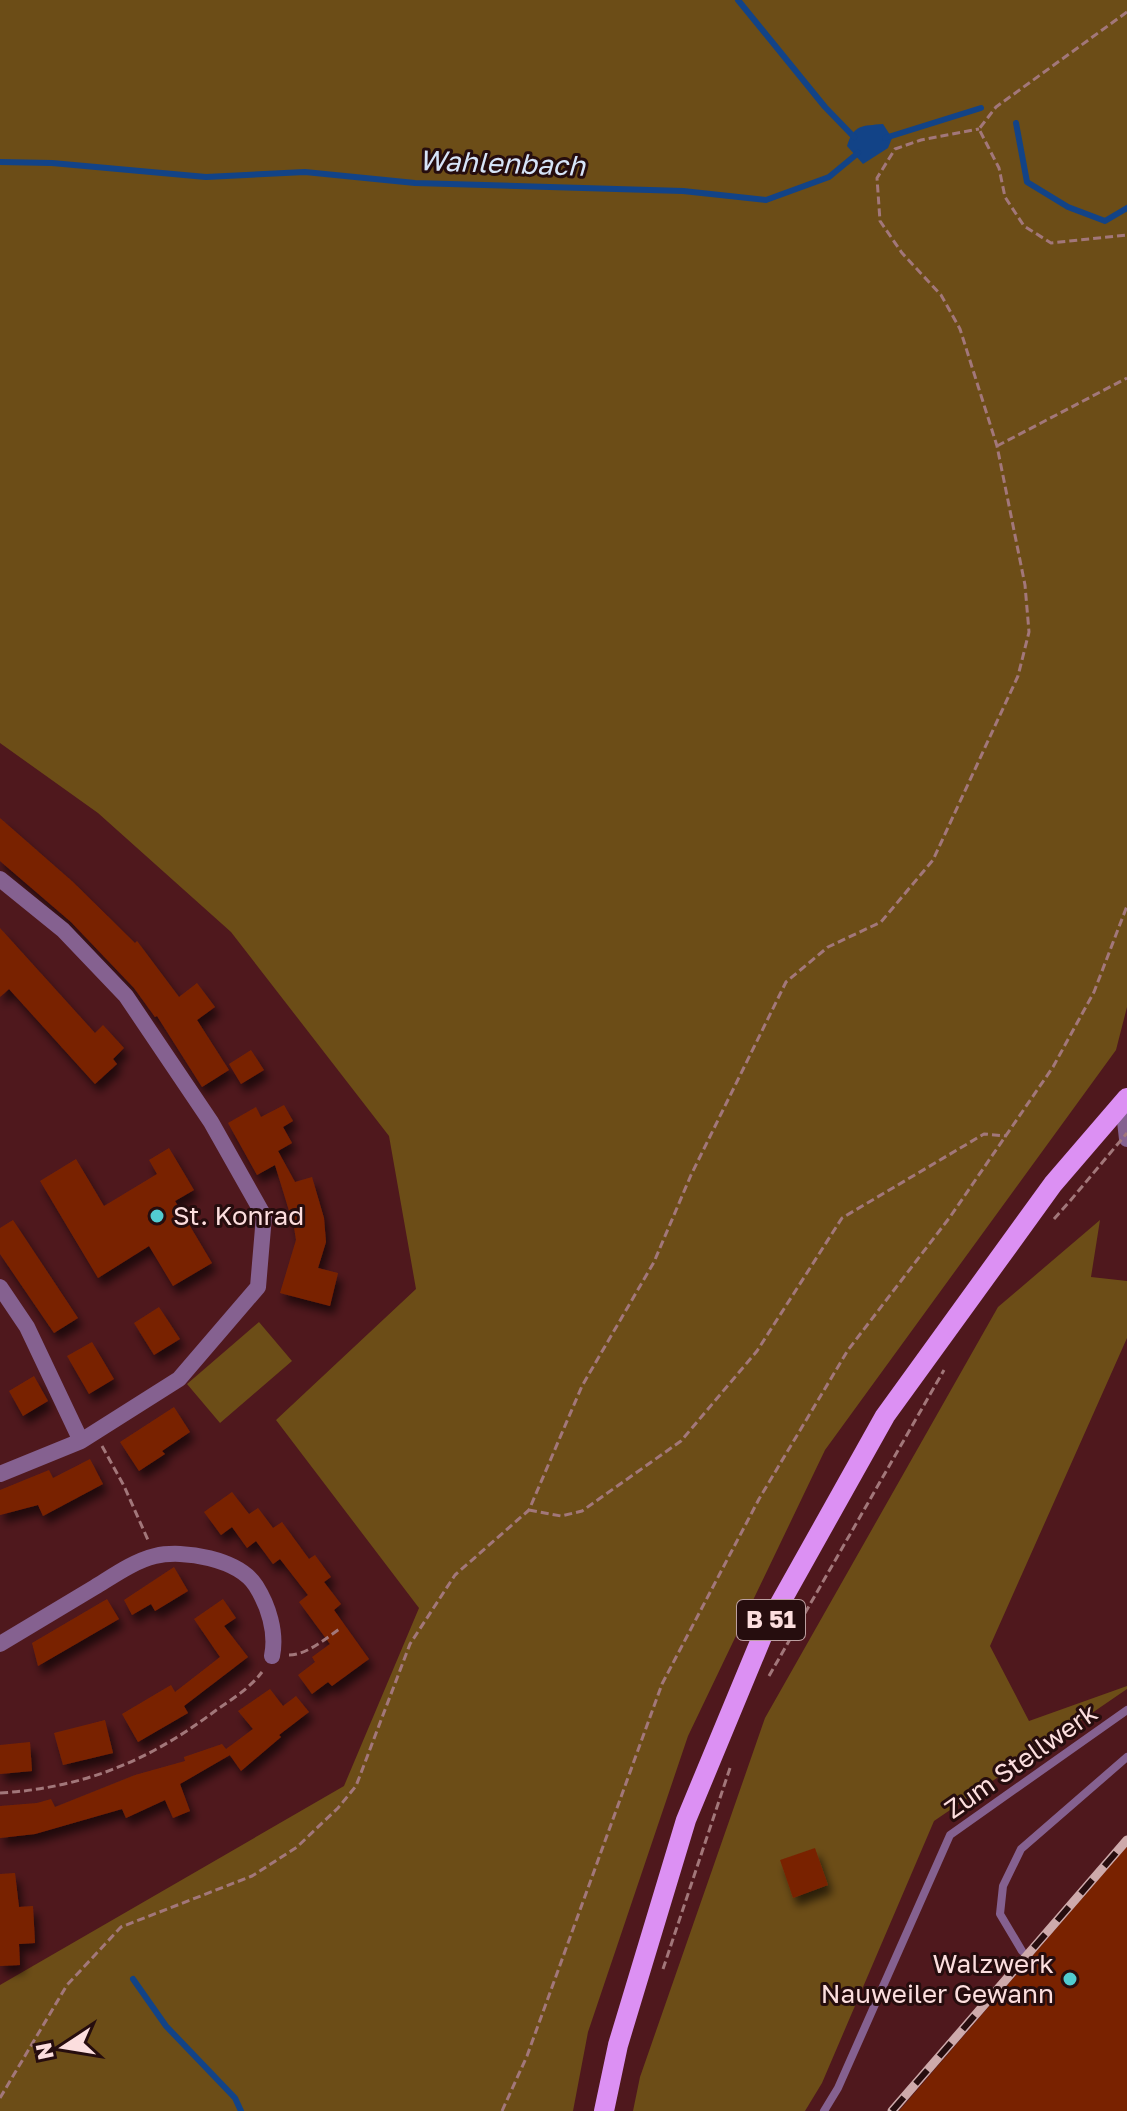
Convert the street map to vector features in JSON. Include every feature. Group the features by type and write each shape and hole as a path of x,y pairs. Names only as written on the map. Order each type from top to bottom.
{"main road":[{"name":"B 51","path":"604,2111 618,2045 686,1820 764,1632 885,1416 1053,1184 1127,1098"}],"street":[{"path":"0,879 63,930 126,996 205,1111 264,1216 258,1287 179,1379 87,1437 0,1474"},
{"path":"1127,1108 1127,1136"},
{"path":"0,1287 27,1327 87,1437"},
{"path":"0,1644 127,1568 155,1556 207,1558 232,1564 254,1582 265,1603 272,1628 272,1656"}],"lane":[{"name":"Zum Stellwerk","path":"824,2111 838,2088 950,1835 1127,1710"},
{"path":"1022,1951 1000,1914 1003,1886 1021,1849 1127,1757"}],"path":[{"path":"0,2098 67,1985 121,1927 252,1876 297,1847 356,1786 410,1644 455,1575 529,1510 582,1386 654,1262 691,1175 786,982 828,947 881,922 933,860 1018,676 1029,632 1025,585 997,446 960,329 941,295 902,253 880,221 877,178 895,149 921,140 979,129 996,107 1127,12"},
{"path":"979,129 999,168 1005,197 1024,226 1051,243 1127,235"},
{"path":"997,446 1127,378"},
{"path":"502,2111 527,2056 662,1684 759,1499 848,1350 950,1217 1053,1067 1094,992 1127,906"},
{"path":"529,1510 561,1516 582,1511 681,1441 757,1351 842,1218 984,1134 1007,1136"},
{"path":"1049,1225 1127,1136"},
{"path":"766,1680 948,1364"},
{"path":"87,1437 124,1486 155,1556"},
{"path":"0,1793 56,1787 124,1767 193,1728 232,1699 257,1679 272,1656 296,1655 341,1628"},
{"path":"663,1971 731,1766"}],"shaded area":[{"path":"0,0 1127,0 1127,1007 1116,1050 825,1450 688,1736 588,2032 573,2111 0,2111 0,1985 344,1786 419,1608 276,1420 416,1289 389,1136 231,932 98,813 0,743"},
{"path":"1100,1220 1091,1277 1127,1281 1127,1338 990,1646 1029,1721 1127,1686 1127,1689 934,1821 822,2083 805,2111 633,2111 640,2077 765,1718 998,1307"},
{"path":"259,1322 292,1361 220,1423 187,1384"}],"water":[{"path":"883,124 892,138 888,148 863,164 847,146 850,139 860,128"}],"building":[{"path":"0,818 73,882 135,943 137,941 179,997 197,983 215,1007 197,1020 229,1070 202,1087 157,1016 134,988 71,922 0,861"},
{"path":"0,928 95,1033 103,1025 124,1048 113,1059 117,1064 95,1084 9,989 0,997"},
{"path":"251,1050 264,1070 241,1084 229,1064"},
{"path":"284,1105 293,1121 283,1127 292,1143 278,1151 295,1182 312,1177 324,1218 326,1242 318,1268 338,1273 330,1306 280,1293 296,1240 294,1227 275,1165 257,1175 228,1123 256,1107 261,1117"},
{"path":"169,1148 194,1190 175,1201 212,1263 173,1286 149,1246 98,1278 40,1181 76,1159 104,1206 157,1174 149,1160"},
{"path":"13,1220 78,1318 54,1333 0,1254 0,1228"},
{"path":"159,1307 180,1339 154,1355 134,1323"},
{"path":"92,1342 114,1379 89,1394 67,1356"},
{"path":"34,1376 48,1401 23,1416 9,1391"},
{"path":"174,1407 190,1432 139,1471 120,1442"},
{"path":"90,1459 103,1484 43,1516 38,1505 0,1515 0,1490 49,1470 53,1478"},
{"path":"232,1492 249,1514 258,1508 273,1528 282,1522 309,1559 315,1555 331,1577 324,1582 341,1604 334,1610 369,1659 332,1686 328,1682 312,1694 298,1675 315,1662 312,1657 330,1644 299,1602 308,1595 280,1559 273,1564 256,1541 247,1548 232,1527 221,1535 204,1512"},
{"path":"174,1567 188,1591 155,1611 151,1604 132,1615 124,1600"},
{"path":"107,1599 119,1619 38,1666 32,1643"},
{"path":"223,1599 236,1618 224,1626 248,1657 184,1706 188,1713 138,1742 122,1714 171,1685 175,1692 220,1657 194,1619"},
{"path":"270,1689 283,1706 296,1696 309,1712 241,1771 230,1755 180,1784 190,1811 173,1818 165,1800 126,1818 122,1809 35,1834 0,1838 0,1806 51,1799 55,1807 135,1775 185,1761 184,1757 222,1744 226,1749 253,1729 238,1711"},
{"path":"105,1720 113,1753 63,1765 54,1733"},
{"path":"30,1742 32,1771 0,1774 0,1745"},
{"name":"Walzwerk Nauweiler Gewann","path":"1127,1846 1127,2111 899,2111"},
{"path":"815,1848 828,1885 793,1898 780,1860"},
{"path":"15,1873 19,1907 33,1906 35,1943 19,1944 20,1965 0,1966 0,1874"}],"waterway":[{"path":"738,0 825,107 854,137"},
{"name":"Wahlenbach","path":"885,138 981,108"},
{"name":"Wahlenbach","path":"1016,123 1027,182 1068,207 1105,221 1127,208"},
{"name":"Wahlenbach","path":"0,162 52,163 206,177 305,172 415,183 683,191 766,200 829,177 858,153"},
{"path":"133,1979 166,2026 235,2098 241,2111"}],"railway":[{"path":"892,2111 1127,1840"}],"place":[{"name":"St. Konrad","path":"157,1216"},
{"name":"Walzwerk Nauweiler Gewann","path":"1070,1979"}]}
